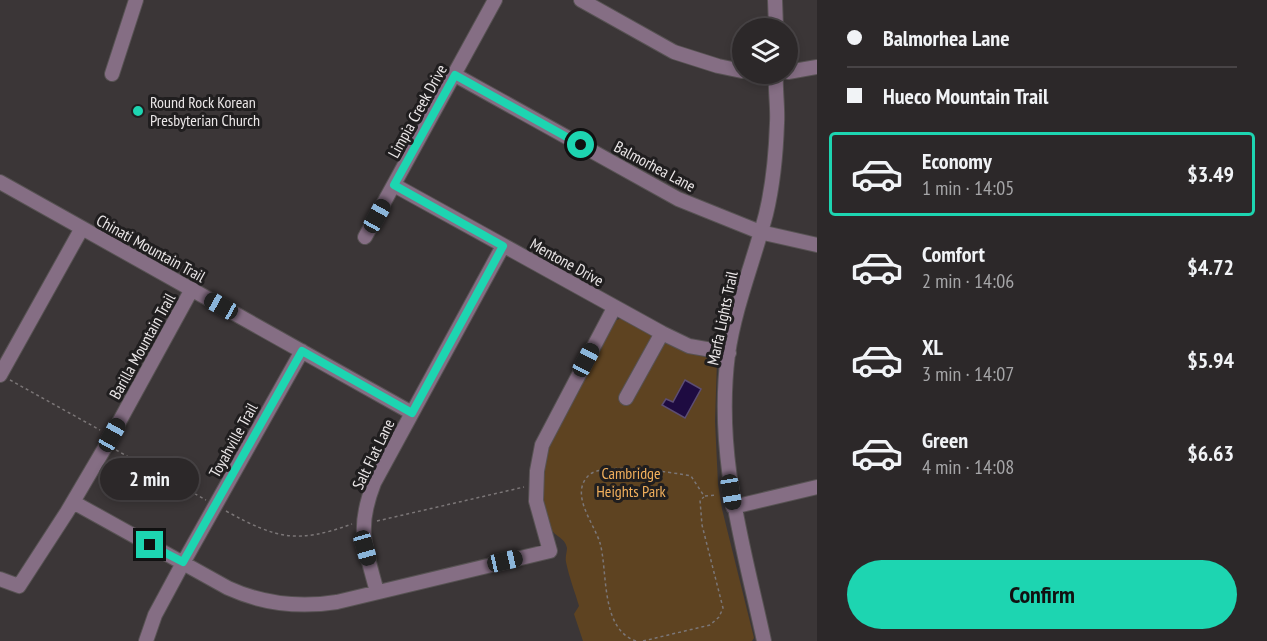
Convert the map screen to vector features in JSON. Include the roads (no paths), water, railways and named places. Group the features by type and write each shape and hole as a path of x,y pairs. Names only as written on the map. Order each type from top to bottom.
{"street":[{"path":"112,74 136,0"},
{"name":"Limpia Creek Drive","path":"365,237 495,0"},
{"path":"581,0 674,52 732,69"},
{"path":"775,0 776,18"},
{"path":"798,70 817,67"},
{"name":"Balmorhea Lane","path":"455,75 678,199 760,231 817,245"},
{"name":"Marfa Lights Trail","path":"764,641 733,507 724,422 729,353 744,287 766,212 775,160 776,84"},
{"name":"Chinati Mountain Trail","path":"0,182 412,413"},
{"name":"Mentone Drive","path":"394,185 662,333 688,346 729,353"},
{"path":"4,377 82,228"},
{"name":"Salt Flat Lane","path":"377,592 365,548 363,523 368,499 374,483 503,246"},
{"name":"Barilla Mountain Trail","path":"0,579 19,586 107,444 192,290"},
{"path":"73,502 247,597 294,605 316,605 550,551 536,501 537,471 542,445 614,308"},
{"path":"626,398 662,333"},
{"name":"Toyahville Trail","path":"146,641 155,615 183,562 302,351"},
{"path":"733,507 817,487"}],"place":[{"name":"Round Rock Korean Presbyterian Church","path":"138,111"}],"park label":[{"name":"Cambridge Heights Park","path":"631,482"}]}
